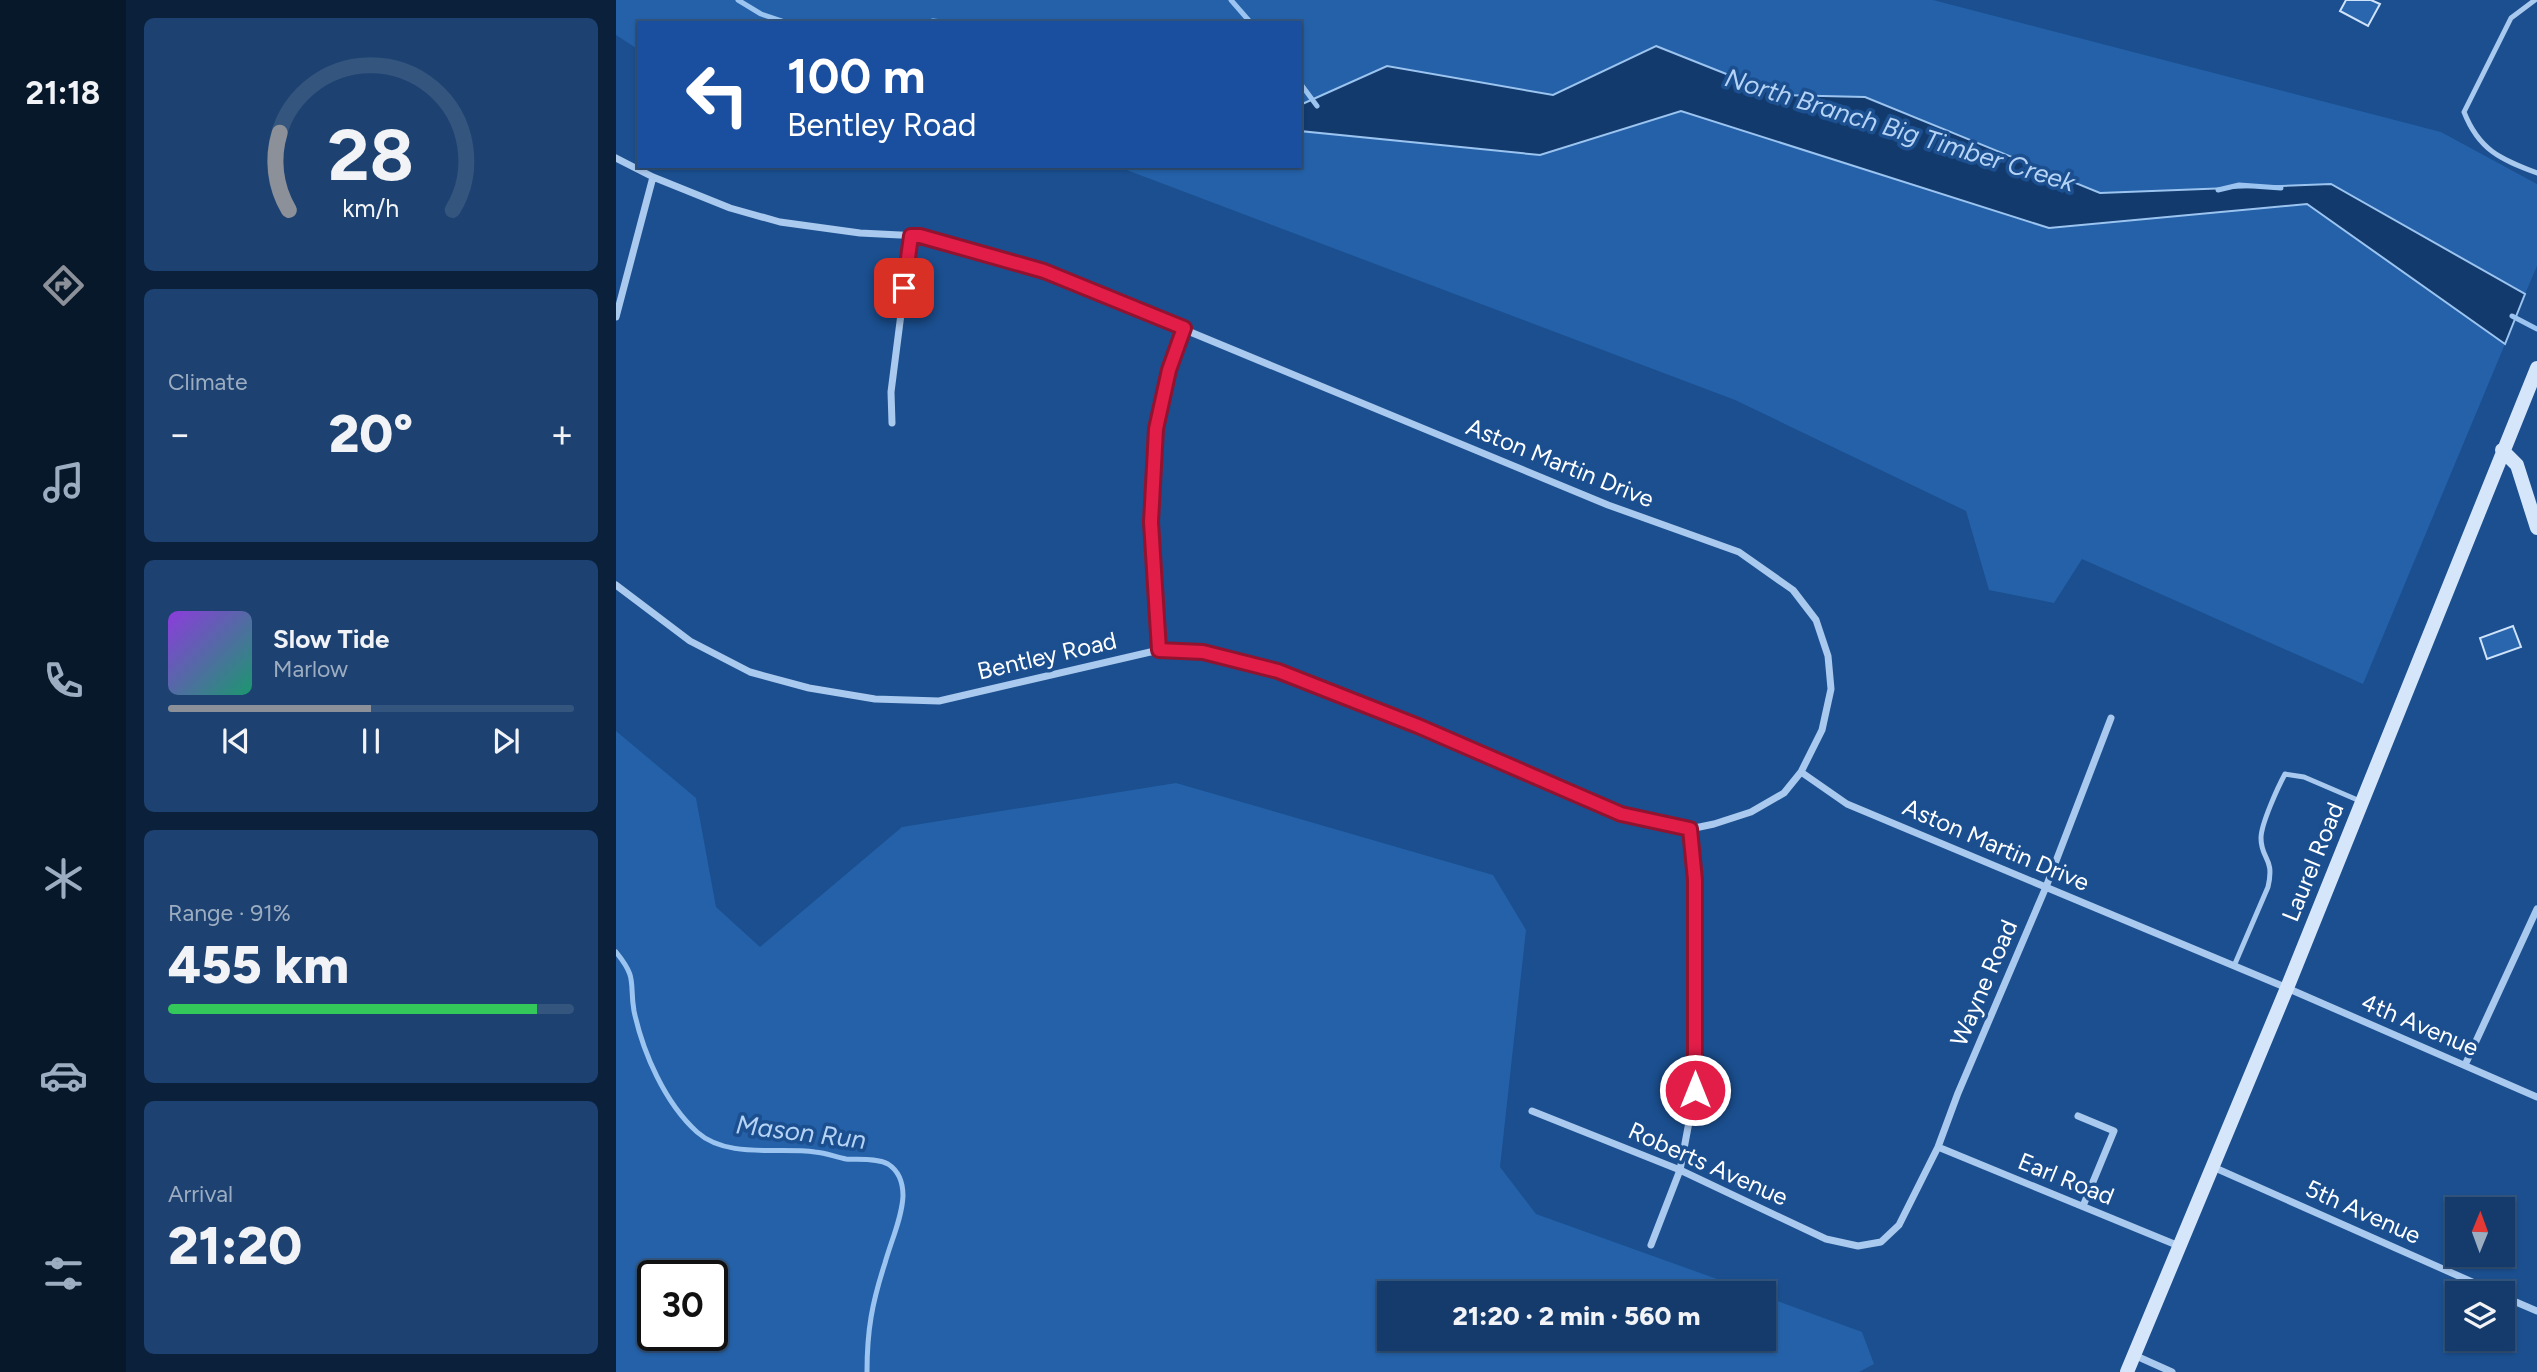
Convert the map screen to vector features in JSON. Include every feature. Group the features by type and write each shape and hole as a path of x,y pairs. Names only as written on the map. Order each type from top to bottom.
{"main road":[{"name":"Laurel Road","path":"2127,1372 2287,988 2537,368"},
{"path":"2502,450 2517,465 2537,528"}],"street":[{"name":"Aston Martin Drive","path":"616,158 653,177 730,208 780,222 860,233 920,236 1044,271 1608,505 1739,552 1793,590 1816,620 1828,656 1831,689 1822,730 1801,772 1847,804 2287,988"},
{"path":"616,317 653,177"},
{"path":"892,423 891,392 911,236"},
{"path":"1159,650 1151,522 1156,429 1169,370 1184,328"},
{"name":"Bentley Road","path":"616,585 690,641 750,671 809,688 875,699 939,701 1159,650 1203,652 1278,671 1418,726 1621,814 1690,829 1751,812 1784,793 1801,772"},
{"name":"Wayne Road","path":"1869,1244 1881,1242 1899,1224 1938,1147 1958,1093 2046,887 2111,718"},
{"path":"1651,1245 1680,1170 1695,1090 1695,880 1690,829"},
{"path":"2465,1065 2537,909"},
{"name":"4th Avenue","path":"2287,988 2537,1097"},
{"name":"Roberts Avenue","path":"1532,1111 1680,1170 1826,1238 1858,1246 1869,1244"},
{"path":"2078,1116 2114,1131 2083,1206"},
{"name":"Earl Road","path":"1938,1147 2180,1246"},
{"name":"5th Avenue","path":"2213,1167 2470,1281"},
{"path":"2515,1302 2537,1311"},
{"path":"2134,1355 2172,1372"}],"lane":[{"path":"2535,0 2511,18 2464,112 2472,131 2481,143 2514,164 2537,173"},
{"path":"2234,966 2269,887 2271,863 2263,849 2261,836 2285,774 2304,777 2361,802"}],"shaded area":[{"path":"616,0 1933,0 2441,132 2537,184 2537,266 2525,294 2331,184 2100,193 1865,97 1779,95 1656,46 1553,95 1387,66 1302,104 1302,21 637,21 637,49 616,35"},
{"path":"1681,111 2049,227 2307,204 2505,344 2363,684 2082,559 2054,603 1989,590 1966,511 1735,400 1121,168 1302,168 1302,131 1540,155"},
{"path":"616,731 696,798 716,907 760,947 902,827 1176,783 1493,875 1526,930 1500,1167 1536,1214 1723,1281 1377,1281 1377,1351 1776,1351 1776,1300 1862,1332 1874,1364 1859,1372 616,1372"}],"water":[{"path":"1656,46 1779,95 1865,97 2100,193 2331,184 2525,294 2505,344 2307,204 2049,228 1681,111 1540,155 1302,131 1302,104 1387,66 1553,95"}],"building":[{"path":"2346,0 2371,0 2380,4 2368,26 2340,11"},
{"path":"2513,626 2521,647 2487,659 2480,638"}],"waterway":[{"name":"North Branch Big Timber Creek","path":"738,0 761,14 782,21"},
{"path":"1231,0 1249,21"},
{"path":"1302,86 1317,106"},
{"name":"North Branch Big Timber Creek","path":"2218,190 2239,185 2281,188"},
{"name":"North Branch Big Timber Creek","path":"2512,316 2537,329"},
{"name":"Mason Run","path":"616,952 630,975 634,1011 649,1060 665,1092 697,1132 723,1146 738,1149 815,1152 846,1159 878,1161 888,1164 898,1174 902,1187 902,1204 874,1304 869,1330 867,1372"}],"route":[{"path":"904,288 911,236 920,236 1044,271 1184,328 1169,370 1156,429 1151,522 1159,650 1203,652 1278,671 1418,726 1621,814 1690,829 1695,880 1695,1090"}]}
